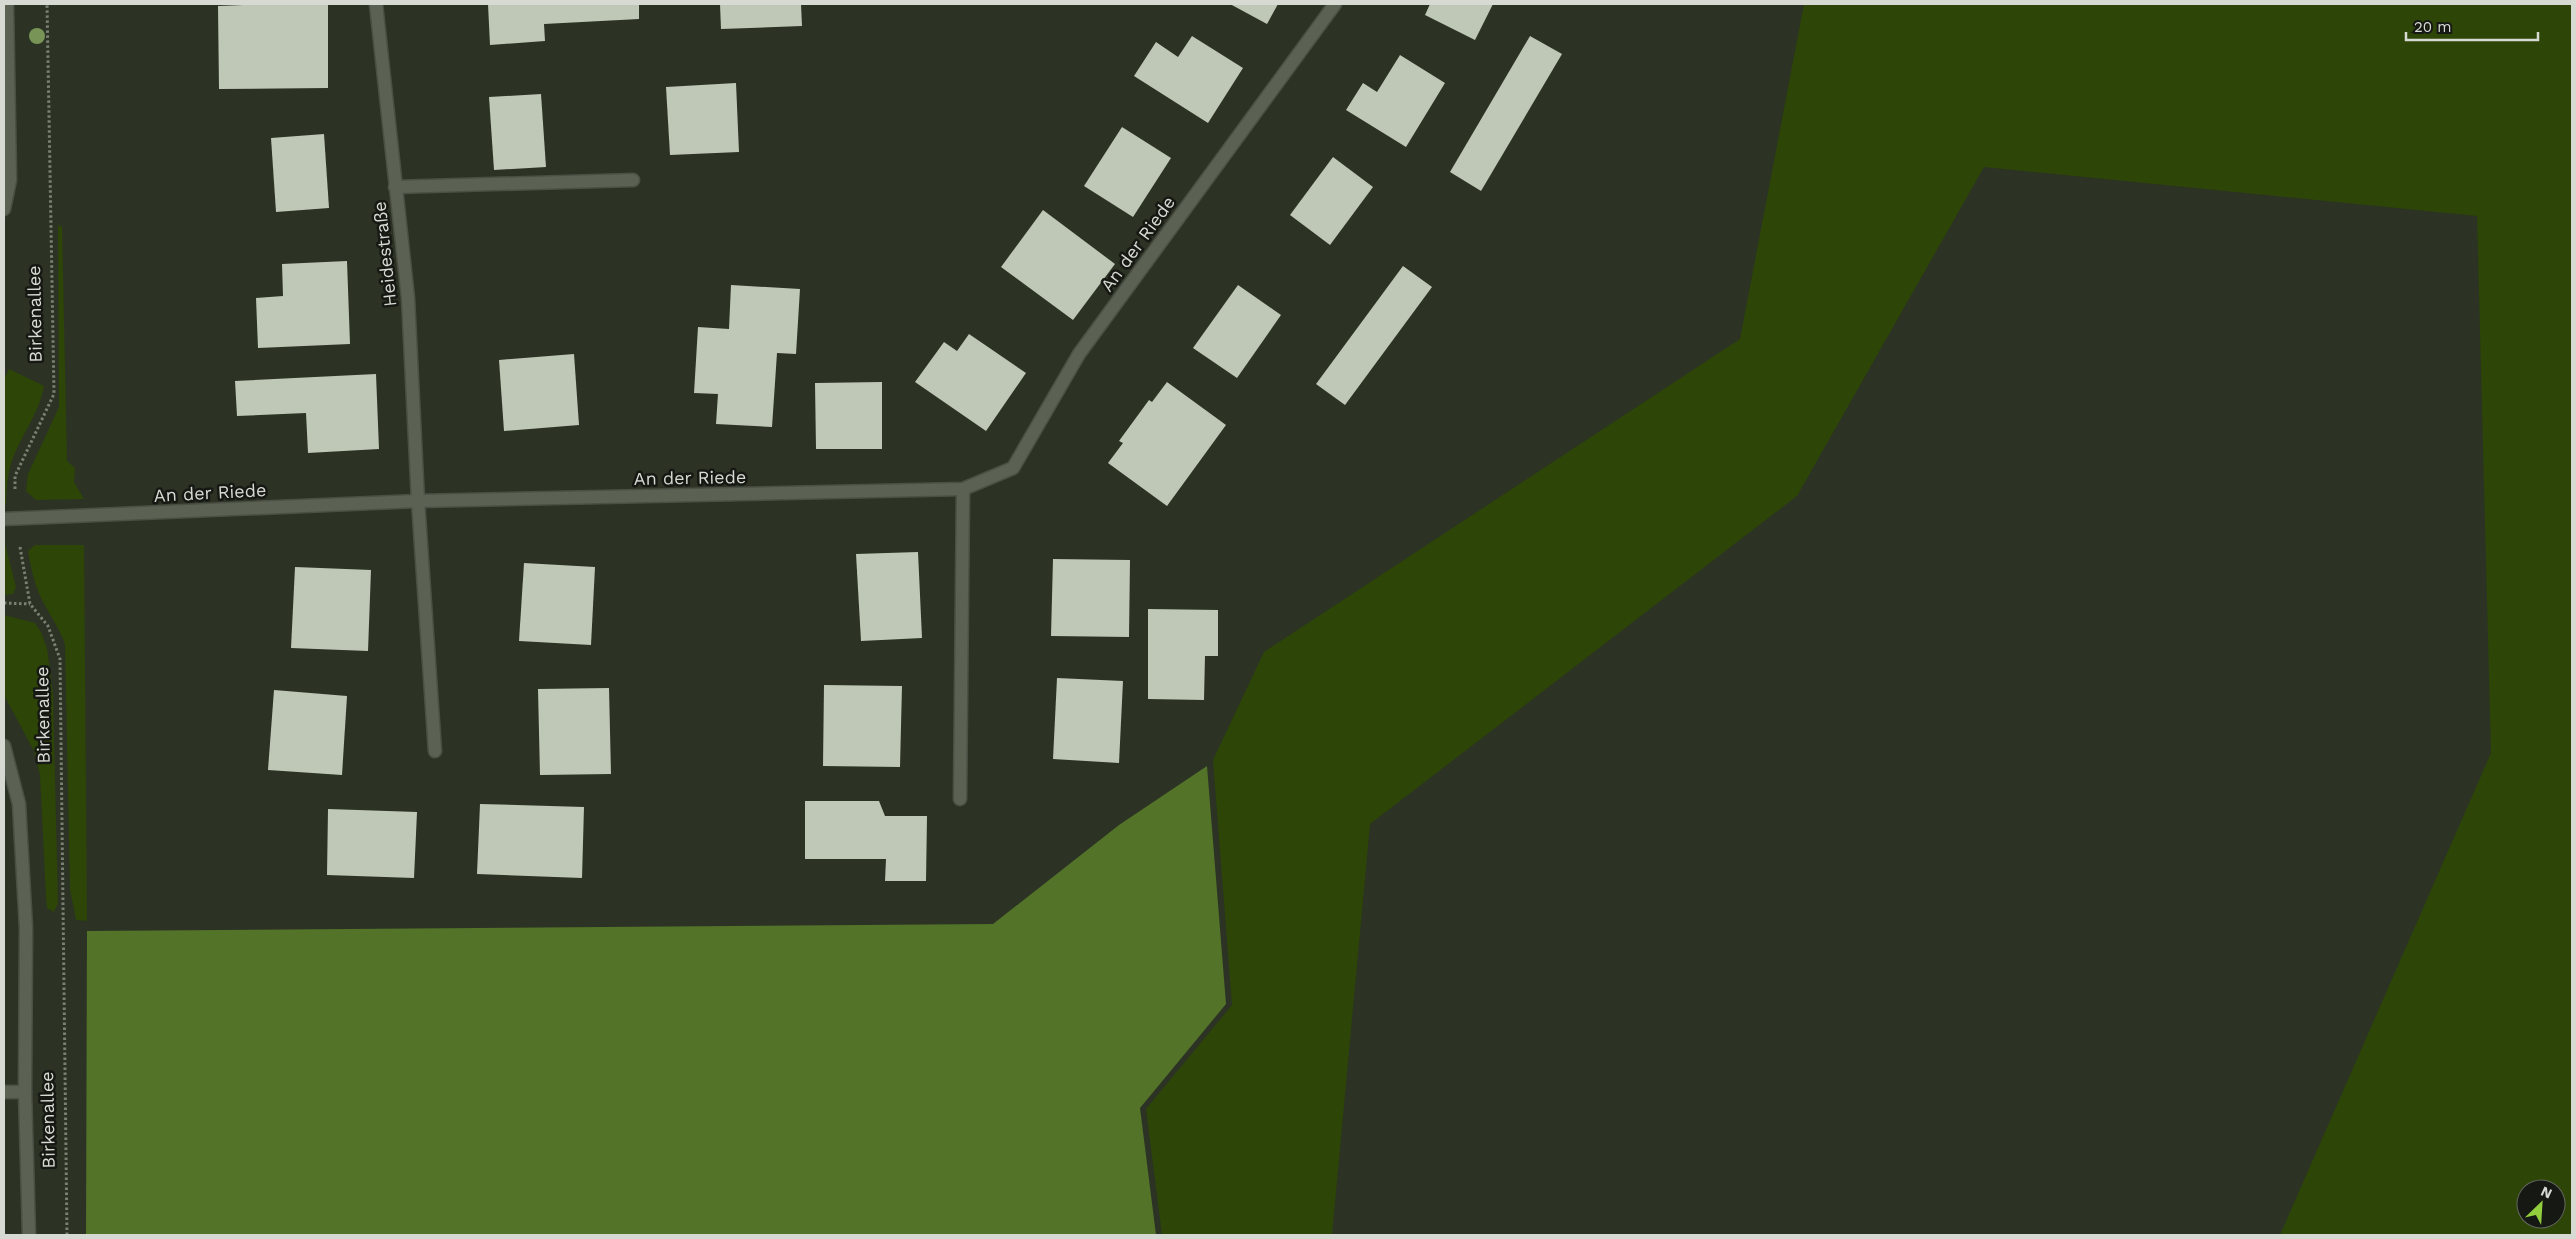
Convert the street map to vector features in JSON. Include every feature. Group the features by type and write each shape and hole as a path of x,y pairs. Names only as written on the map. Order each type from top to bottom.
{"street":[{"path":"4,209 10,180 7,4"},
{"name":"Heidestraße","path":"376,4 408,298 418,501"},
{"name":"An der Riede","path":"9,519 418,501 963,489 1013,468 1079,354 1335,4"},
{"path":"395,187 633,180"},
{"path":"960,799 963,489"},
{"path":"418,501 434,751"},
{"name":"Birkenallee","path":"4,746 20,814 26,928 25,1092 29,1235"},
{"path":"4,1092 25,1092"}],"path":[{"name":"Birkenallee","path":"47,4 54,394 15,476 9,519 30,604 48,626 60,659 68,1235"},
{"path":"4,603 30,604"}],"green space":[{"path":"1804,4 2572,4 2572,1235 2280,1235 2491,753 2477,216 1984,167 1797,496 1370,824 1332,1235 1162,1235 1146,1109 1232,1005 1213,760 1264,652 1740,339"},
{"path":"58,225 62,227 67,461 75,468 74,482 84,499 36,500 26,491 28,474 59,407"},
{"path":"9,369 44,386 38,406 10,466 6,504 4,504 4,379"},
{"path":"4,540 16,587 13,594 4,595"},
{"path":"35,545 84,545 87,921 76,920 70,889 65,644 41,598 35,581 28,551"},
{"path":"4,615 35,623 41,632 47,648 53,695 58,903 54,912 47,908 40,775 34,751 4,695"},
{"path":"1207,766 1226,1004 1140,1108 1156,1235 86,1235 87,931 993,924 1119,825"}],"building":[{"path":"328,4 328,88 219,89 218,6"},
{"path":"488,4 639,4 639,19 544,24 545,41 490,45"},
{"path":"720,4 801,4 802,26 721,29"},
{"path":"1230,4 1278,4 1267,24"},
{"path":"1430,4 1493,4 1475,40 1425,15"},
{"path":"1192,36 1243,68 1208,123 1134,76 1156,42 1178,57"},
{"path":"1530,36 1562,54 1481,191 1450,172"},
{"path":"1400,55 1445,83 1406,147 1346,110 1363,83 1377,92"},
{"path":"736,83 739,152 670,155 666,87"},
{"path":"541,94 546,167 494,170 489,97"},
{"path":"1122,127 1171,158 1133,217 1084,186"},
{"path":"324,134 329,208 276,212 271,138"},
{"path":"1333,157 1373,187 1330,245 1290,215"},
{"path":"1043,210 1115,264 1073,320 1001,267"},
{"path":"347,261 350,344 258,348 256,298 283,296 282,264"},
{"path":"1403,266 1432,287 1345,405 1316,384"},
{"path":"731,285 800,289 796,354 777,353 772,427 716,424 718,394 694,393 698,327 729,329"},
{"path":"1238,285 1281,315 1237,378 1193,348"},
{"path":"969,334 1026,373 986,431 915,382 944,342 957,351"},
{"path":"574,354 579,425 504,431 499,360"},
{"path":"376,374 379,449 308,453 306,413 237,416 235,381"},
{"path":"882,382 882,449 816,449 815,383"},
{"path":"1167,382 1226,425 1167,506 1108,463 1123,443 1119,441 1149,400 1152,402"},
{"path":"918,552 922,638 861,641 856,554"},
{"path":"1053,559 1130,560 1129,637 1051,636"},
{"path":"524,563 595,567 591,645 519,641"},
{"path":"295,567 371,570 368,651 291,648"},
{"path":"1148,609 1218,610 1218,656 1205,656 1204,700 1148,699"},
{"path":"1057,678 1123,681 1119,763 1053,759"},
{"path":"824,685 902,686 900,767 823,766"},
{"path":"609,688 611,774 540,775 538,689"},
{"path":"274,690 347,696 342,775 268,770"},
{"path":"805,801 879,801 885,816 927,816 926,881 885,881 886,859 805,859"},
{"path":"480,804 584,807 582,878 477,874"},
{"path":"328,809 417,812 414,878 327,875"}]}
